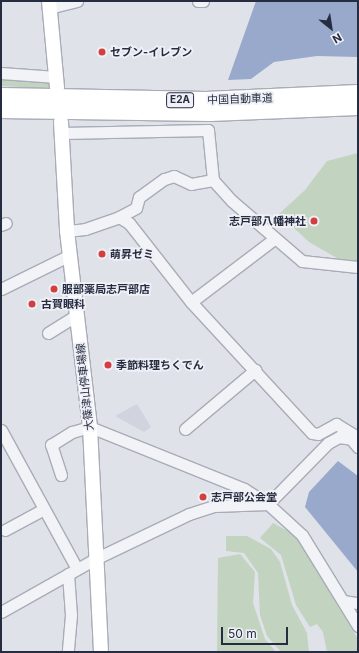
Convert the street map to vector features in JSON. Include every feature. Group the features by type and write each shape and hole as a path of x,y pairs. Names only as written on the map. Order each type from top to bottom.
{"highway":[{"name":"中国自動車道","path":"1,96 206,100 358,93"},
{"name":"中国自動車道","path":"1,110 202,114 358,107"}],"main road":[{"path":"49,4 57,82"},
{"name":"大篠津山停車場線","path":"62,127 67,231 90,427 101,652"}],"street":[{"path":"49,4 77,1"},
{"path":"198,1 203,1"},
{"path":"1,73 57,82"},
{"path":"62,127 208,130 213,180 274,238 302,261 358,267"},
{"path":"67,231 84,229 119,217 136,208 139,197 164,179 174,176 191,184 213,180"},
{"path":"119,217 129,223 191,302 312,433 318,434 336,424 358,438"},
{"path":"191,302 274,238"},
{"path":"1,288 70,255"},
{"path":"48,332 77,315"},
{"path":"185,429 255,370"},
{"path":"61,475 51,445 72,432 90,427 152,449 268,504 302,535 358,626"},
{"path":"1,430 44,509 72,572 72,615 68,652"},
{"path":"1,612 97,558 189,514 214,506 268,504 328,443 339,437 351,439 358,447"},
{"path":"5,530 44,509"},
{"path":"343,601 358,604"}],"shaded area":[{"path":"137,404 151,427 144,432 115,416"}],"green space":[{"path":"1,77 52,81 54,89 1,86"},
{"path":"358,153 358,270 309,242 279,214 305,190 327,161"},
{"path":"273,523 295,535 358,639 358,652 327,652 323,632 317,624 310,627 296,605 281,555 260,538"},
{"path":"226,536 247,536 271,549 280,562 292,605 307,633 309,652 281,652 267,636 260,615 258,573 244,553 226,551"},
{"path":"240,554 255,572 253,603 265,639 276,652 217,652 218,558"}],"water":[{"path":"256,1 358,1 358,57 317,56 274,62 251,79 228,80"},
{"path":"338,461 358,476 358,572 305,507 309,492"}],"place":[{"name":"セブン-イレブン","path":"102,52"},
{"name":"志戸部八幡神社","path":"314,221"},
{"name":"萌昇ゼミ","path":"102,254"},
{"name":"服部薬局志戸部店","path":"54,289"},
{"name":"古賀眼科","path":"32,304"},
{"name":"季節料理ちくでん","path":"108,365"},
{"name":"志戸部公会堂","path":"203,497"}]}
